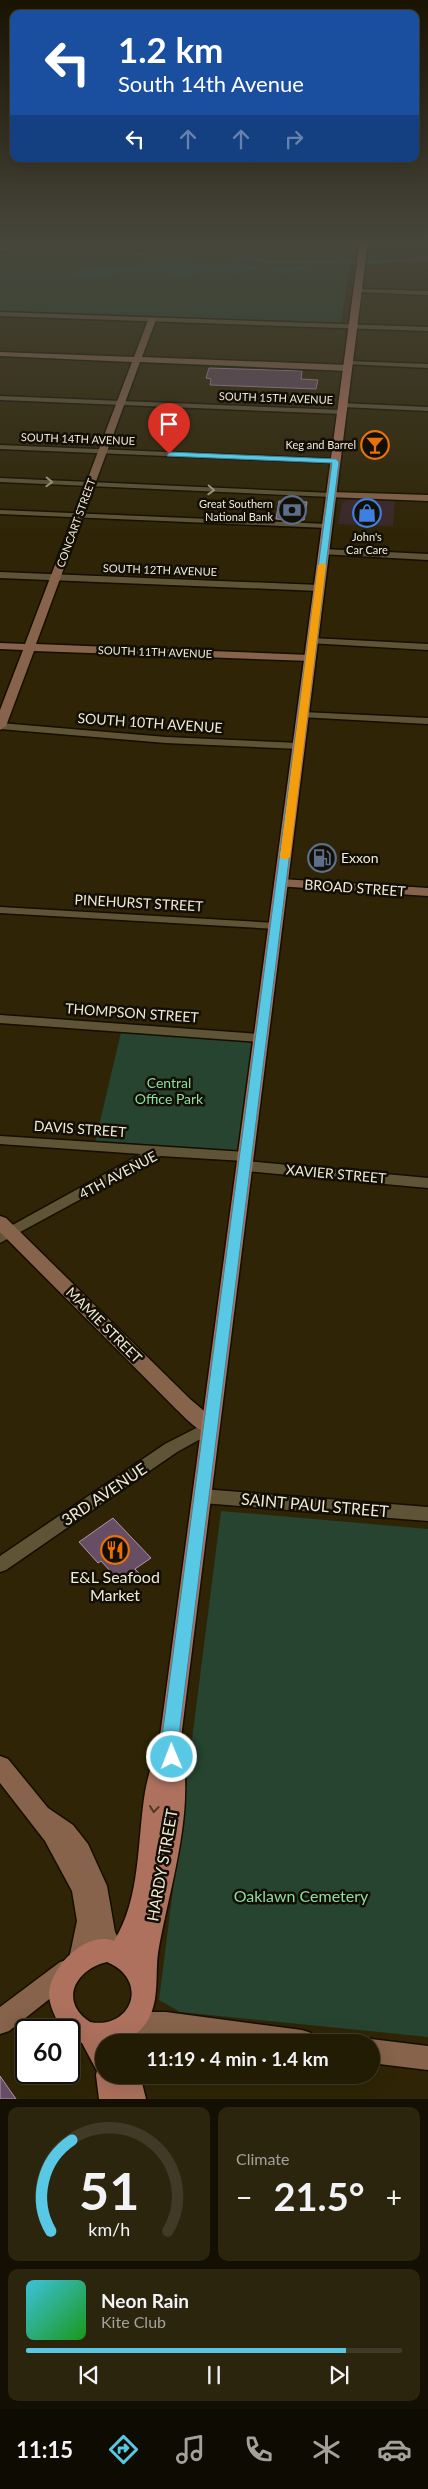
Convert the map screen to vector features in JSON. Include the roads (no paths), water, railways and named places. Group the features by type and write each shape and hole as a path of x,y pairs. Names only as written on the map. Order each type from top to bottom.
{"main road":[{"name":"HARDY STREET","path":"117,1953 130,1941 140,1910 156,1790 170,1744 351,339"},
{"name":"HARDY STREET","path":"132,2017 160,1892 171,1818 174,1789 170,1744"},
{"path":"93,1952 117,1953 131,1961 139,1972 132,2017 105,2036 91,2035 79,2029 69,2020 62,2000 64,1980 76,1963 93,1952"},
{"path":"91,2035 95,2043"},
{"path":"110,2084 112,2099"},
{"path":"130,2084 133,2099"}],"street":[{"name":"CONCART STREET","path":"0,726 144,339"},
{"path":"0,354 348,366 428,366"},
{"name":"SOUTH 15TH AVENUE","path":"0,398 121,403 428,409"},
{"name":"SOUTH 14TH AVENUE","path":"0,447 336,462"},
{"path":"0,480 428,498"},
{"path":"0,512 327,526"},
{"path":"324,552 428,556"},
{"name":"SOUTH 12TH AVENUE","path":"0,575 319,588"},
{"path":"312,641 428,647"},
{"name":"SOUTH 11TH AVENUE","path":"0,646 310,658"},
{"path":"303,715 428,721"},
{"name":"SOUTH 10TH AVENUE","path":"0,726 158,739 299,746"},
{"name":"BROAD STREET","path":"281,883 428,892"},
{"name":"PINEHURST STREET","path":"0,910 276,926"},
{"name":"THOMPSON STREET","path":"0,1019 261,1038"},
{"name":"DAVIS STREET","path":"0,1140 158,1151"},
{"name":"4TH AVENUE","path":"4,1231 158,1151 245,1161"},
{"name":"XAVIER STREET","path":"245,1161 428,1183"},
{"name":"MAMIE STREET","path":"4,1231 183,1404 210,1426"},
{"name":"3RD AVENUE","path":"0,1565 171,1448 210,1426"},
{"name":"SAINT PAUL STREET","path":"202,1496 428,1514"},
{"path":"0,1766 40,1815 76,1872 88,1909 88,1926 76,1963 0,2022"},
{"path":"40,1815 54,1823 83,1857 98,1895 105,1941 117,1953"},
{"path":"35,1995 53,1996 62,2000"},
{"path":"132,2017 166,2024 242,2034"},
{"path":"380,2052 428,2058"}],"place":[{"name":"Keg and Barrel","path":"375,445"},
{"name":"Great Southern National Bank","path":"292,510"},
{"name":"John's Car Care","path":"367,513"},
{"name":"Exxon","path":"322,858"},
{"name":"E&L Seafood Market","path":"115,1550"}],"park label":[{"name":"Central Office Park","path":"169,1092"},
{"name":"Oaklawn Cemetery","path":"301,1896"}]}
